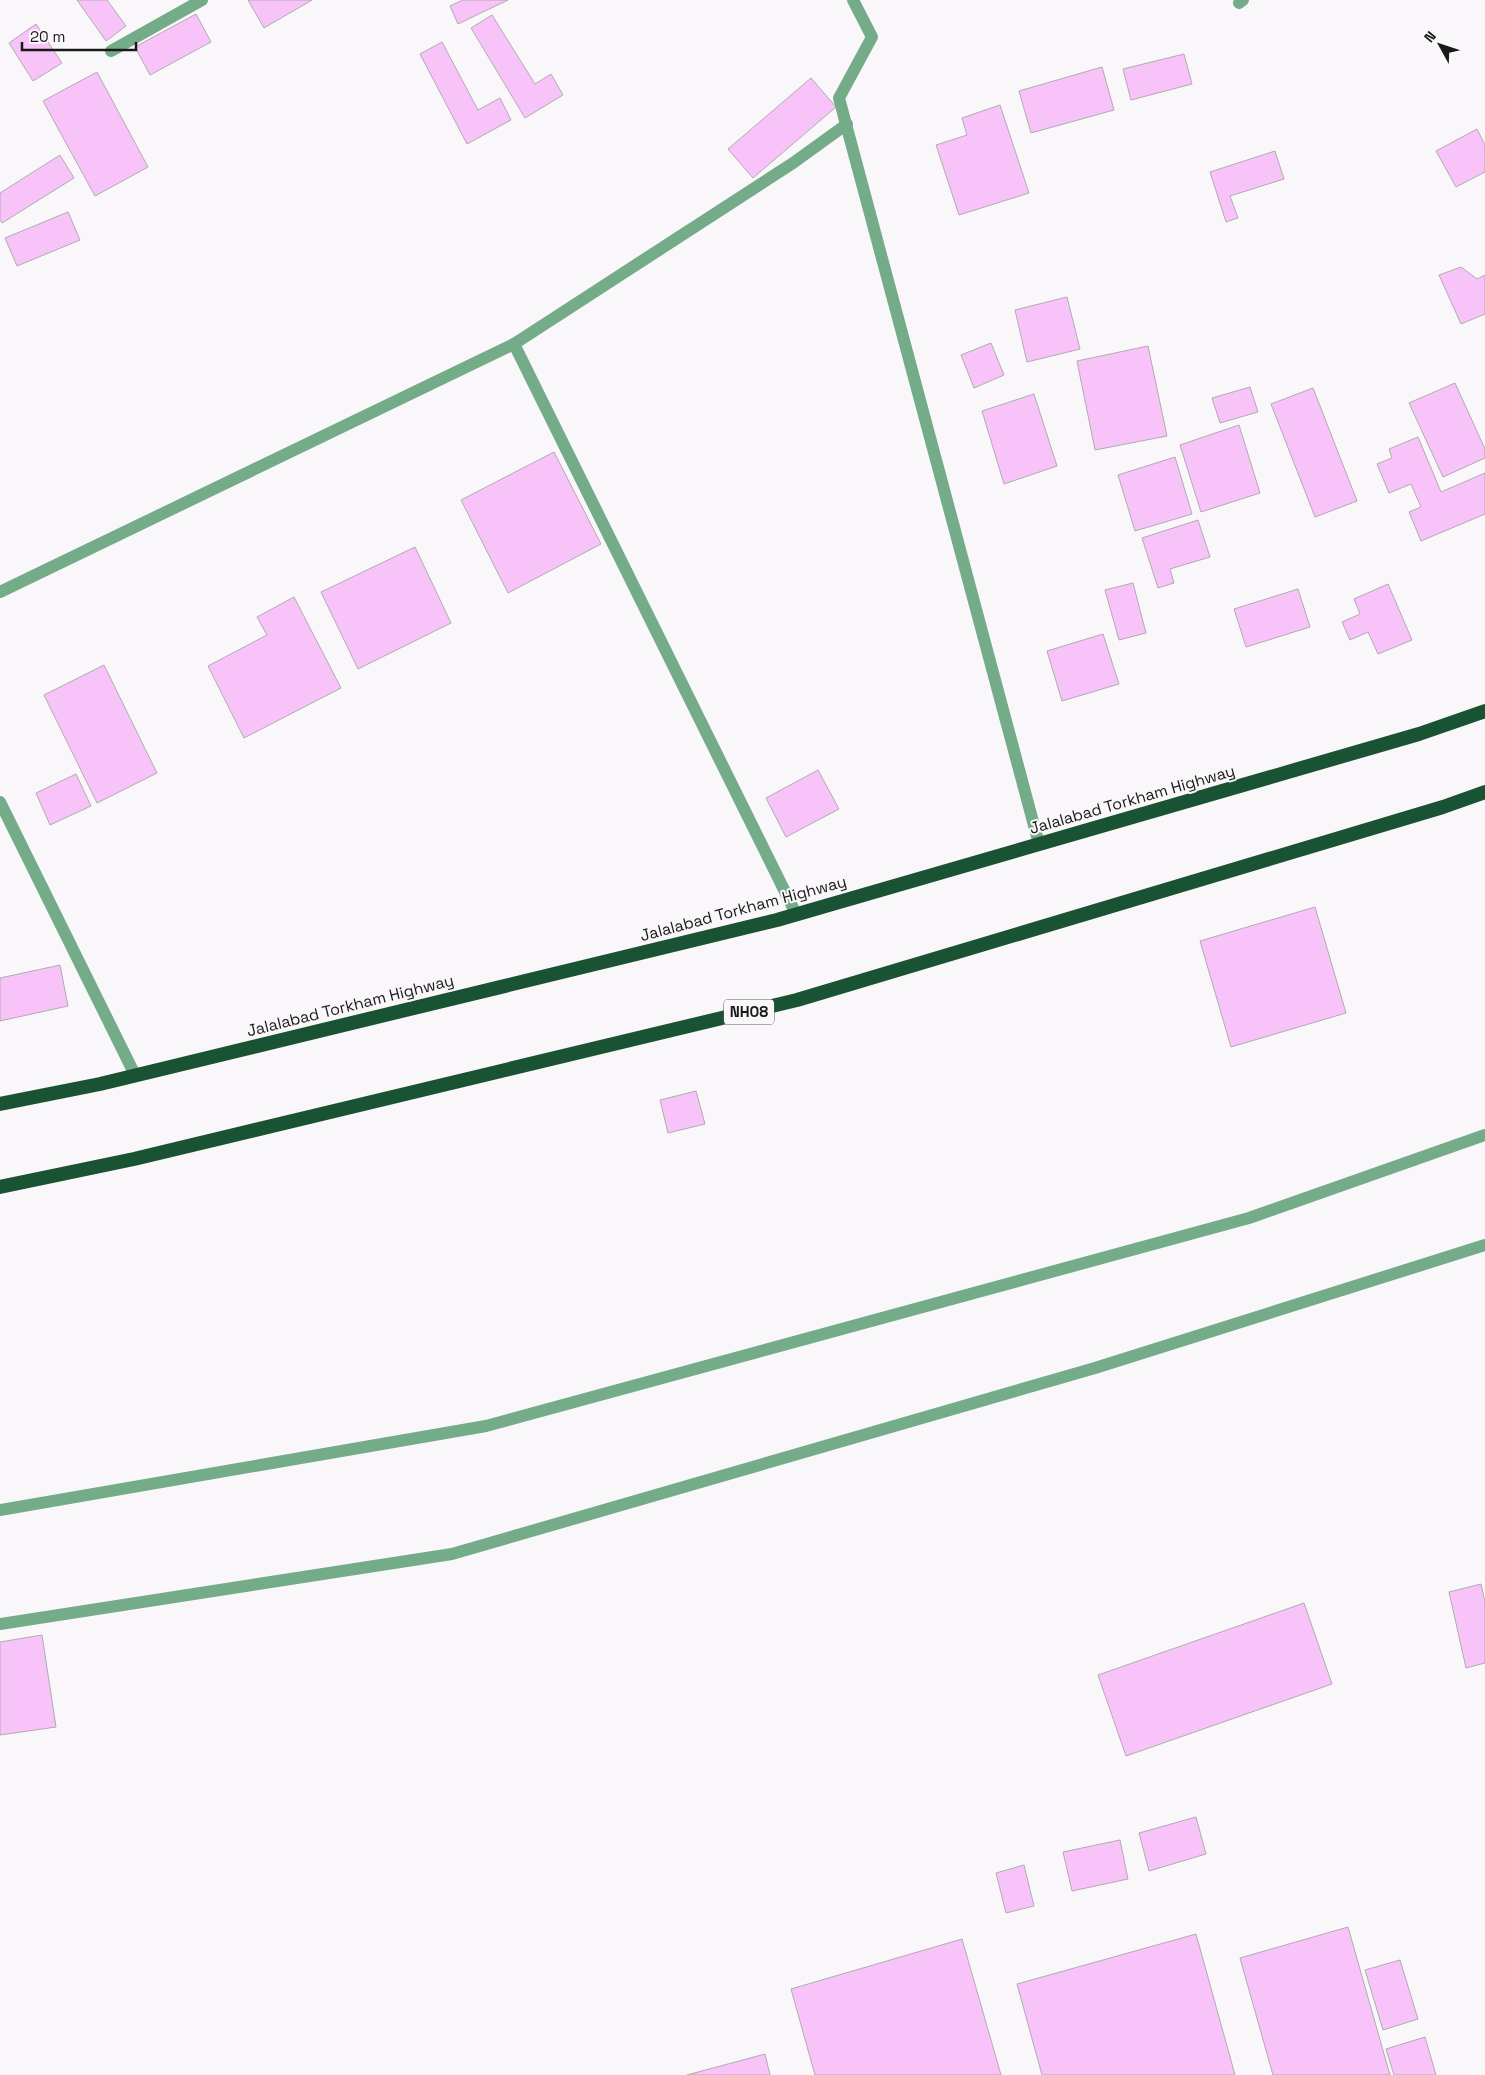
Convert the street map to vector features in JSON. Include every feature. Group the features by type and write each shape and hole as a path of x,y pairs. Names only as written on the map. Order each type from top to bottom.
{"highway":[{"name":"Jalalabad Torkham Highway","path":"0,1104 135,1075 796,914 1419,734 1485,711"},
{"name":"NH08","path":"0,1187 134,1159 797,1000 1444,806 1485,792"}],"street":[{"path":"111,51 202,0"},
{"path":"853,0 872,37 839,98 1038,844"},
{"path":"0,592 514,344 793,163 846,124"},
{"path":"514,344 796,914"},
{"path":"0,802 135,1075"},
{"path":"0,1510 486,1426 1249,1218 1485,1135"},
{"path":"0,1624 452,1554 1095,1368 1485,1245"}],"building":[{"path":"77,0 107,0 126,26 106,41"},
{"path":"248,0 312,0 264,28"},
{"path":"463,0 508,0 458,24 450,6"},
{"path":"196,14 211,42 150,75 135,47"},
{"path":"492,15 535,84 551,74 563,95 525,118 471,28"},
{"path":"36,24 62,63 33,81 9,43"},
{"path":"442,42 478,110 500,98 511,120 467,144 420,54"},
{"path":"1184,54 1192,84 1131,100 1123,69"},
{"path":"1102,67 1114,110 1031,133 1019,91"},
{"path":"97,72 148,167 95,196 43,101"},
{"path":"811,78 836,107 753,178 728,149"},
{"path":"1000,105 1029,193 959,215 936,145 967,135 962,118"},
{"path":"1477,129 1485,145 1485,172 1456,187 1436,151"},
{"path":"1275,151 1284,179 1230,196 1238,218 1226,222 1210,172"},
{"path":"60,155 74,178 2,223 0,220 0,193"},
{"path":"68,212 80,240 17,266 5,238"},
{"path":"1461,267 1477,279 1485,275 1485,314 1461,324 1439,275"},
{"path":"1067,297 1080,349 1027,362 1015,310"},
{"path":"991,343 1004,375 974,388 961,355"},
{"path":"1148,346 1167,436 1095,450 1077,361"},
{"path":"1455,383 1485,449 1485,458 1443,477 1409,403"},
{"path":"1250,387 1258,412 1220,423 1212,398"},
{"path":"1313,388 1357,501 1315,517 1271,404"},
{"path":"1034,394 1057,466 1004,484 982,411"},
{"path":"1239,425 1260,493 1201,512 1180,445"},
{"path":"1418,437 1441,492 1485,473 1485,514 1421,541 1409,512 1421,507 1411,484 1389,493 1377,464 1392,458 1389,449"},
{"path":"554,452 601,544 508,593 461,500"},
{"path":"1175,457 1192,514 1135,531 1118,475"},
{"path":"1198,520 1210,557 1170,569 1174,583 1158,588 1142,538"},
{"path":"415,547 451,623 358,669 321,592"},
{"path":"1133,583 1146,633 1119,640 1105,590"},
{"path":"1388,584 1412,640 1378,654 1368,632 1350,640 1342,622 1360,614 1354,599"},
{"path":"1298,589 1310,627 1246,647 1234,609"},
{"path":"294,597 341,688 244,738 208,666 267,635 257,617"},
{"path":"1103,634 1119,684 1062,701 1047,651"},
{"path":"104,665 157,773 97,803 44,695"},
{"path":"818,770 839,809 786,837 766,798"},
{"path":"76,774 91,806 50,825 36,793"},
{"path":"1315,907 1346,1013 1231,1047 1200,941"},
{"path":"60,965 68,1006 0,1021 0,978"},
{"path":"696,1091 705,1124 668,1133 660,1100"},
{"path":"1481,1584 1485,1602 1485,1663 1466,1668 1449,1592"},
{"path":"1304,1603 1332,1684 1126,1756 1098,1675"},
{"path":"42,1635 56,1727 0,1735 0,1642"},
{"path":"1196,1817 1206,1854 1149,1871 1139,1833"},
{"path":"1120,1840 1128,1879 1072,1891 1063,1852"},
{"path":"1024,1865 1034,1906 1006,1913 996,1873"},
{"path":"1348,1927 1390,2075 1273,2075 1240,1958"},
{"path":"1196,1934 1235,2075 1042,2075 1017,1984"},
{"path":"962,1939 1001,2075 815,2075 791,1989"},
{"path":"1400,1960 1418,2019 1383,2030 1365,1970"},
{"path":"1425,2037 1436,2075 1394,2075 1386,2049"},
{"path":"765,2054 770,2075 687,2075"}]}
